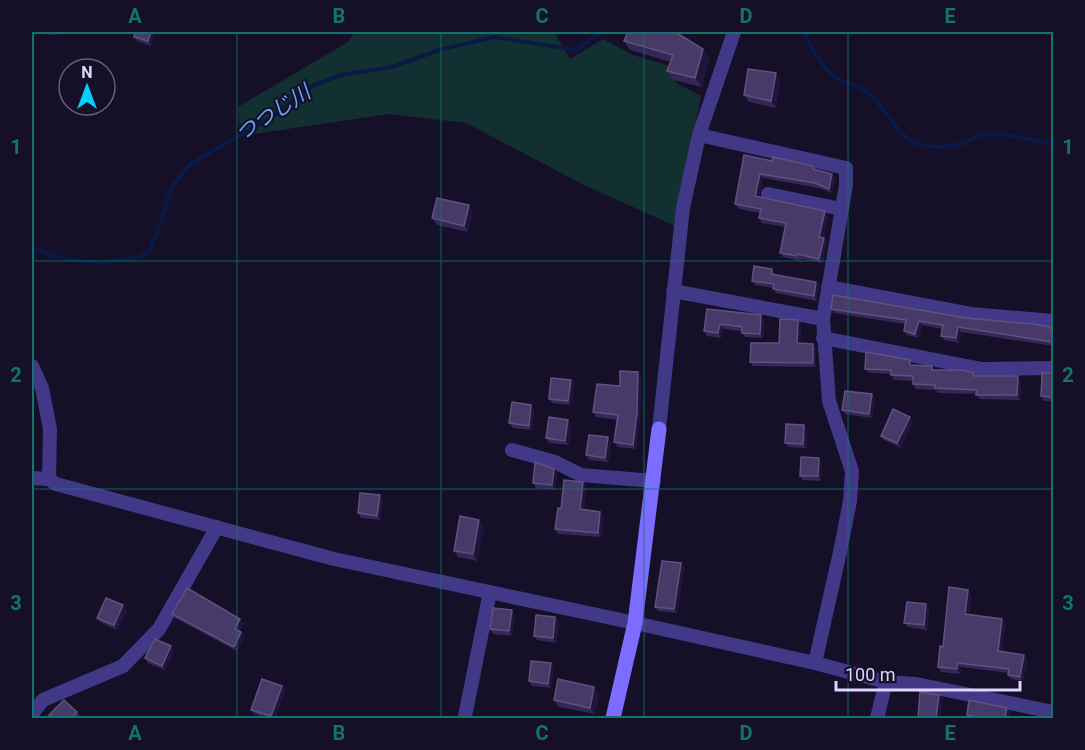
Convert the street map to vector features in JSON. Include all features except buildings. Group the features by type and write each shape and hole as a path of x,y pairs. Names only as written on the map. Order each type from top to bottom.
{"street":[{"path":"614,718 635,623 654,481 683,208 699,135 734,32"},
{"path":"699,135 846,168 846,185 823,319 823,338 829,401 852,471 850,501 840,552 814,663"},
{"path":"768,194 841,208"},
{"path":"828,287 970,314 1053,321"},
{"path":"673,291 823,319"},
{"path":"823,338 982,369 1053,368"},
{"path":"32,366 42,388 50,429 49,479"},
{"path":"512,450 555,462 581,475 654,481"},
{"path":"32,478 49,479 68,487 334,559 635,623 814,663 886,682 916,684 1053,712"},
{"path":"32,714 43,700 123,666 159,629 217,527"},
{"path":"465,716 490,592"},
{"path":"877,718 886,682"}],"green space":[{"path":"355,32 554,32 570,59 603,39 633,55 673,67 676,83 701,96 675,226 582,184 466,123 389,114 240,136 238,107 348,42"}],"waterway":[{"name":"つつじ川","path":"32,249 66,259 102,263 138,257 149,251 172,187 189,165 269,119 314,85 341,75 392,67 439,50 494,37 576,50 602,32"},
{"name":"つつじ川","path":"804,32 825,68 838,79 860,88 871,96 901,132 915,143 932,147 946,146 965,143 981,135 998,134 1054,145"}]}
